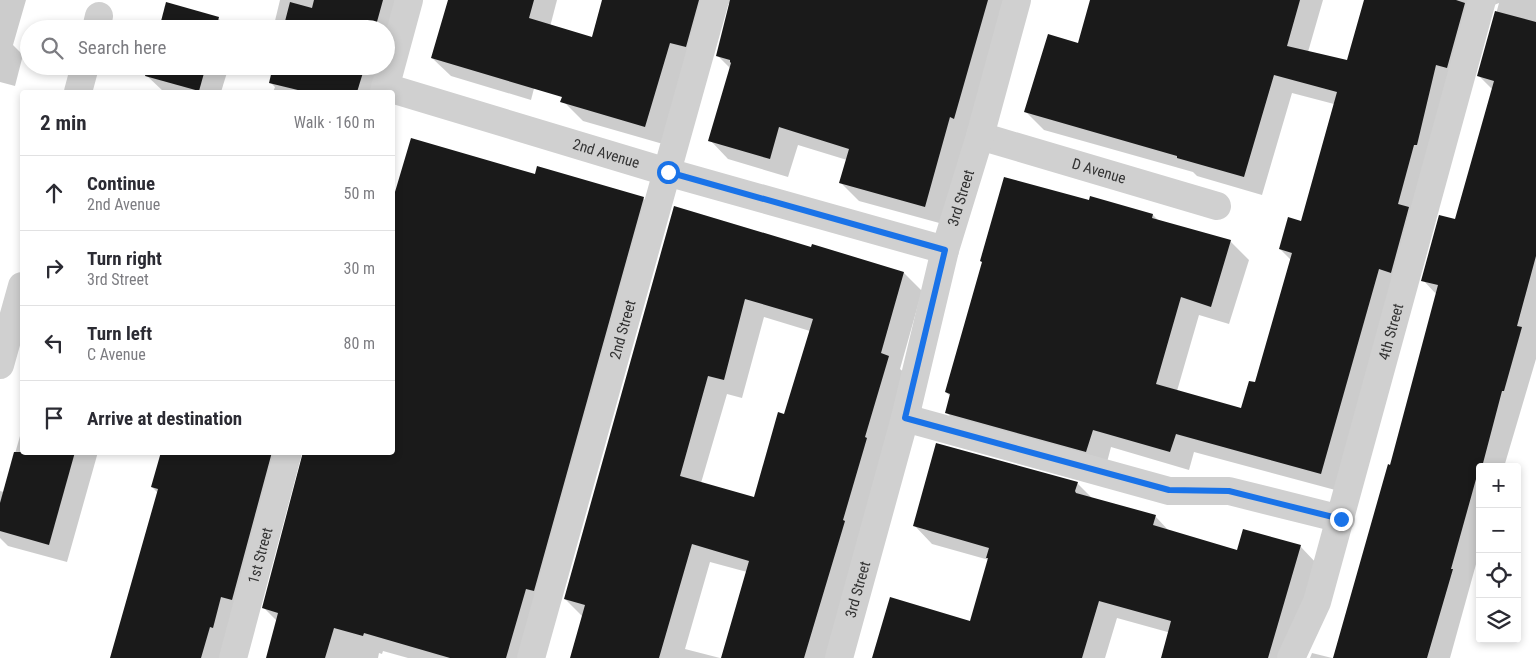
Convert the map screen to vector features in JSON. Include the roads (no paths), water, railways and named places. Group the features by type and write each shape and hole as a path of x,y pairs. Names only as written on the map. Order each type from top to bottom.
{"street":[{"path":"395,50 409,0"},
{"name":"2nd Street","path":"532,658 715,0"},
{"name":"3rd Street","path":"839,658 905,418 945,250 980,136 1017,0"},
{"name":"4th Street","path":"1291,658 1317,602 1482,0"},
{"path":"79,90 83,75"},
{"path":"384,90 388,75"},
{"name":"2nd Avenue","path":"395,93 945,250"},
{"name":"D Avenue","path":"980,136 1217,206"},
{"path":"0,365 20,293"},
{"path":"905,418 1169,490 1229,491 1341,519"},
{"name":"1st Street","path":"234,658 287,455"}]}
